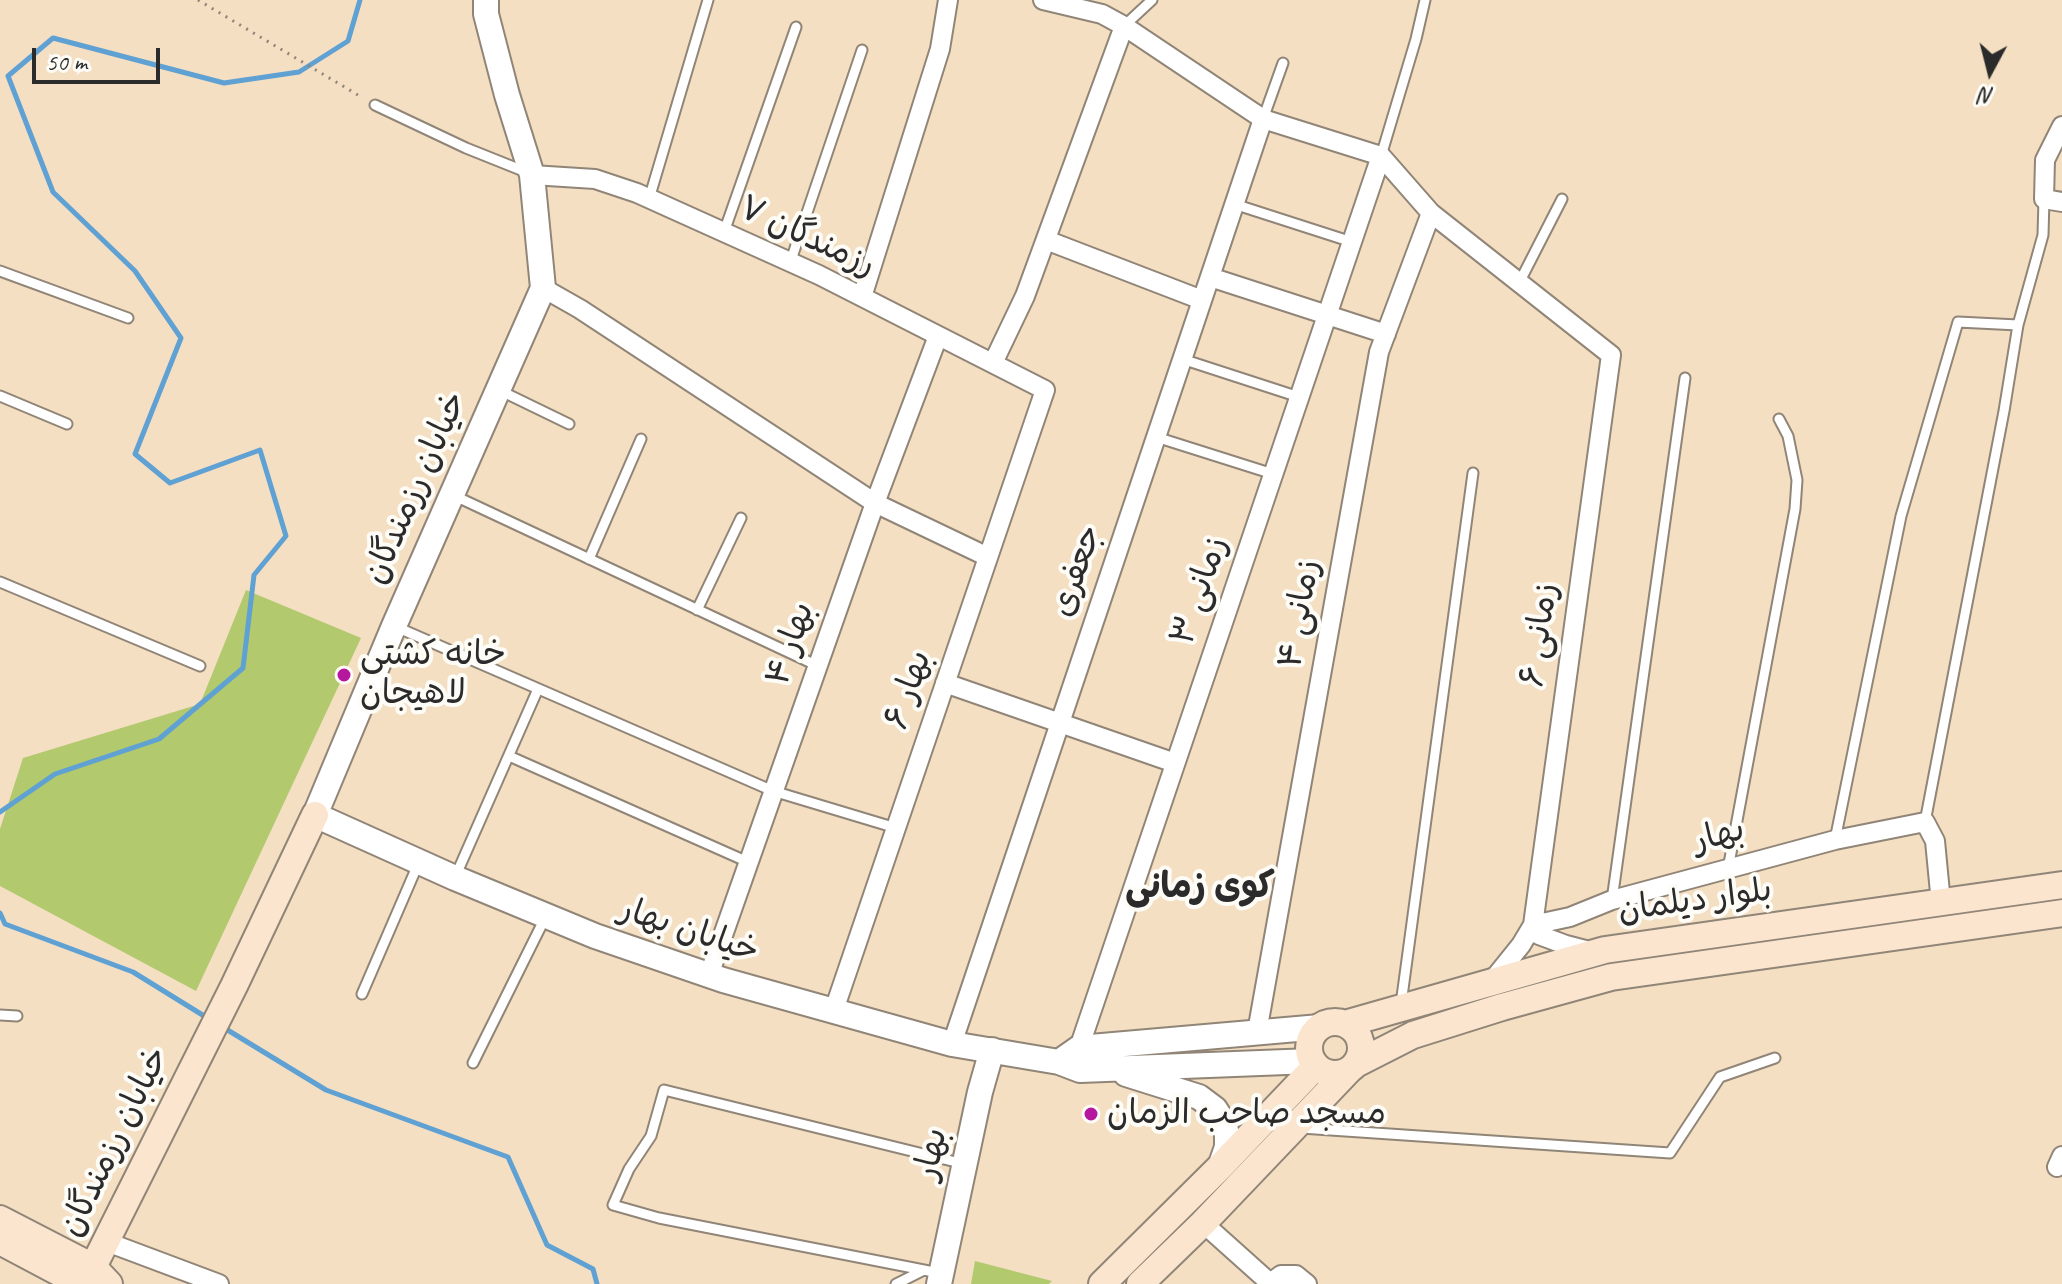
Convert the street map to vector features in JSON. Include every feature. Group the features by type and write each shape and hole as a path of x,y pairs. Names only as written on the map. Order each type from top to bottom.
{"main road":[{"name":"خیابان رزمندگان","path":"95,1278 107,1242 315,815"},
{"name":"بلوار دیلمان","path":"1332,1025 1400,1009 1596,952 2062,885"},
{"path":"2009,893 2014,921"},
{"name":"بلوار دیلمان","path":"1140,1284 1203,1223 1352,1067 1413,1035 1611,977 2062,913"},
{"path":"1332,1025 1353,1029 1361,1046 1360,1055 1352,1067 1341,1074 1332,1074 1314,1063 1309,1048 1315,1031 1332,1025"},
{"path":"1102,1284 1220,1167 1314,1063"},
{"path":"0,1219 95,1278"},
{"path":"0,1241 95,1278"}],"street":[{"name":"خیابان رزمندگان","path":"315,815 394,626 543,288 532,175 486,14 486,0"},
{"path":"862,297 940,49 948,0"},
{"path":"1043,0 1102,14 1263,119 1381,156 1431,213 1519,283"},
{"path":"993,363 1025,296 1124,26"},
{"name":"جعفری","path":"952,1044 1263,119"},
{"path":"2053,200 2045,160 2062,126"},
{"name":"زمانی ۳","path":"1069,1055 1175,763 1381,156"},
{"name":"رزمندگان ۷","path":"532,175 595,179 649,199 862,297 1045,390"},
{"name":"زمانی ۴","path":"1257,1032 1379,352 1431,213"},
{"path":"1046,240 1202,300"},
{"path":"1210,277 1386,334"},
{"name":"زمانی ۶","path":"1519,283 1611,355 1533,925"},
{"path":"543,288 593,317 875,503 988,557"},
{"name":"بهار ۴","path":"709,975 875,503 938,336"},
{"name":"بهار ۶","path":"834,1010 1045,390"},
{"path":"945,683 1175,763"},
{"name":"خیابان بهار","path":"315,815 595,936 709,975 952,1044 1069,1055 1332,1025"},
{"path":"1925,822 1935,841 1941,903"},
{"name":"بهار","path":"1533,925 1570,917 1612,900 1835,840 1925,822"},
{"path":"1492,981 1533,925 1539,935 1596,952"},
{"name":"بهار","path":"936,1278 992,1050"},
{"name":"خیابان بهار","path":"1069,1055 1080,1070 1314,1063"},
{"path":"1108,1069 1208,1102 1221,1117 1227,1136 1227,1147 1220,1167"},
{"path":"1203,1223 1269,1284 1281,1275 1296,1275 1307,1284"},
{"path":"107,1242 219,1284"}],"lane":[{"path":"649,199 708,0"},
{"path":"1124,26 1152,0"},
{"path":"1381,156 1425,0"},
{"path":"724,232 796,27"},
{"path":"790,263 862,50"},
{"path":"1263,119 1283,63"},
{"path":"375,105 532,175"},
{"path":"1519,283 1562,199"},
{"path":"1925,822 2018,325 2053,200"},
{"path":"1234,204 1352,242"},
{"path":"0,271 128,318"},
{"path":"1835,840 1901,516 1958,322 2018,325"},
{"path":"1182,359 1299,397"},
{"path":"1612,900 1685,378"},
{"path":"498,390 569,424"},
{"path":"0,396 67,424"},
{"path":"1728,869 1795,509 1797,480 1788,436 1779,419"},
{"path":"1156,437 1273,474"},
{"path":"589,559 641,439"},
{"path":"1400,1009 1473,473"},
{"path":"452,494 818,666"},
{"path":"697,610 741,518"},
{"path":"0,582 200,666"},
{"path":"394,626 773,791 896,828"},
{"path":"455,878 538,689"},
{"path":"509,756 748,862"},
{"path":"362,994 419,862"},
{"path":"473,1063 546,916"},
{"path":"0,1015 17,1016"},
{"path":"1294,1128 1670,1153 1720,1077 1775,1058"},
{"path":"936,1278 659,1218 613,1205 629,1169 651,1136 664,1090 964,1164"},
{"path":"896,1284 936,1278"}],"path":[{"path":"198,0 375,105"}],"green space":[{"path":"246,590 361,638 196,991 0,886 0,829 23,758 200,704"},
{"path":"975,1261 1052,1281 1049,1284 971,1284"}],"waterway":[{"path":"0,812 55,774 159,739 243,668 254,575 286,536 260,450 170,483 135,454 181,338 135,271 53,192 8,76 53,38 224,83 299,72 348,41 360,0"},
{"path":"0,913 5,924 133,972 209,1019"},
{"path":"221,1026 326,1090 508,1157 547,1245 593,1269 597,1284"}],"place":[{"name":"خانه کشتی لاهیجان","path":"344,675"},
{"name":"مسجد صاحب الزمان","path":"1091,1114"}],"district":[{"name":"کوی زمانی","path":"1200,888"}]}
